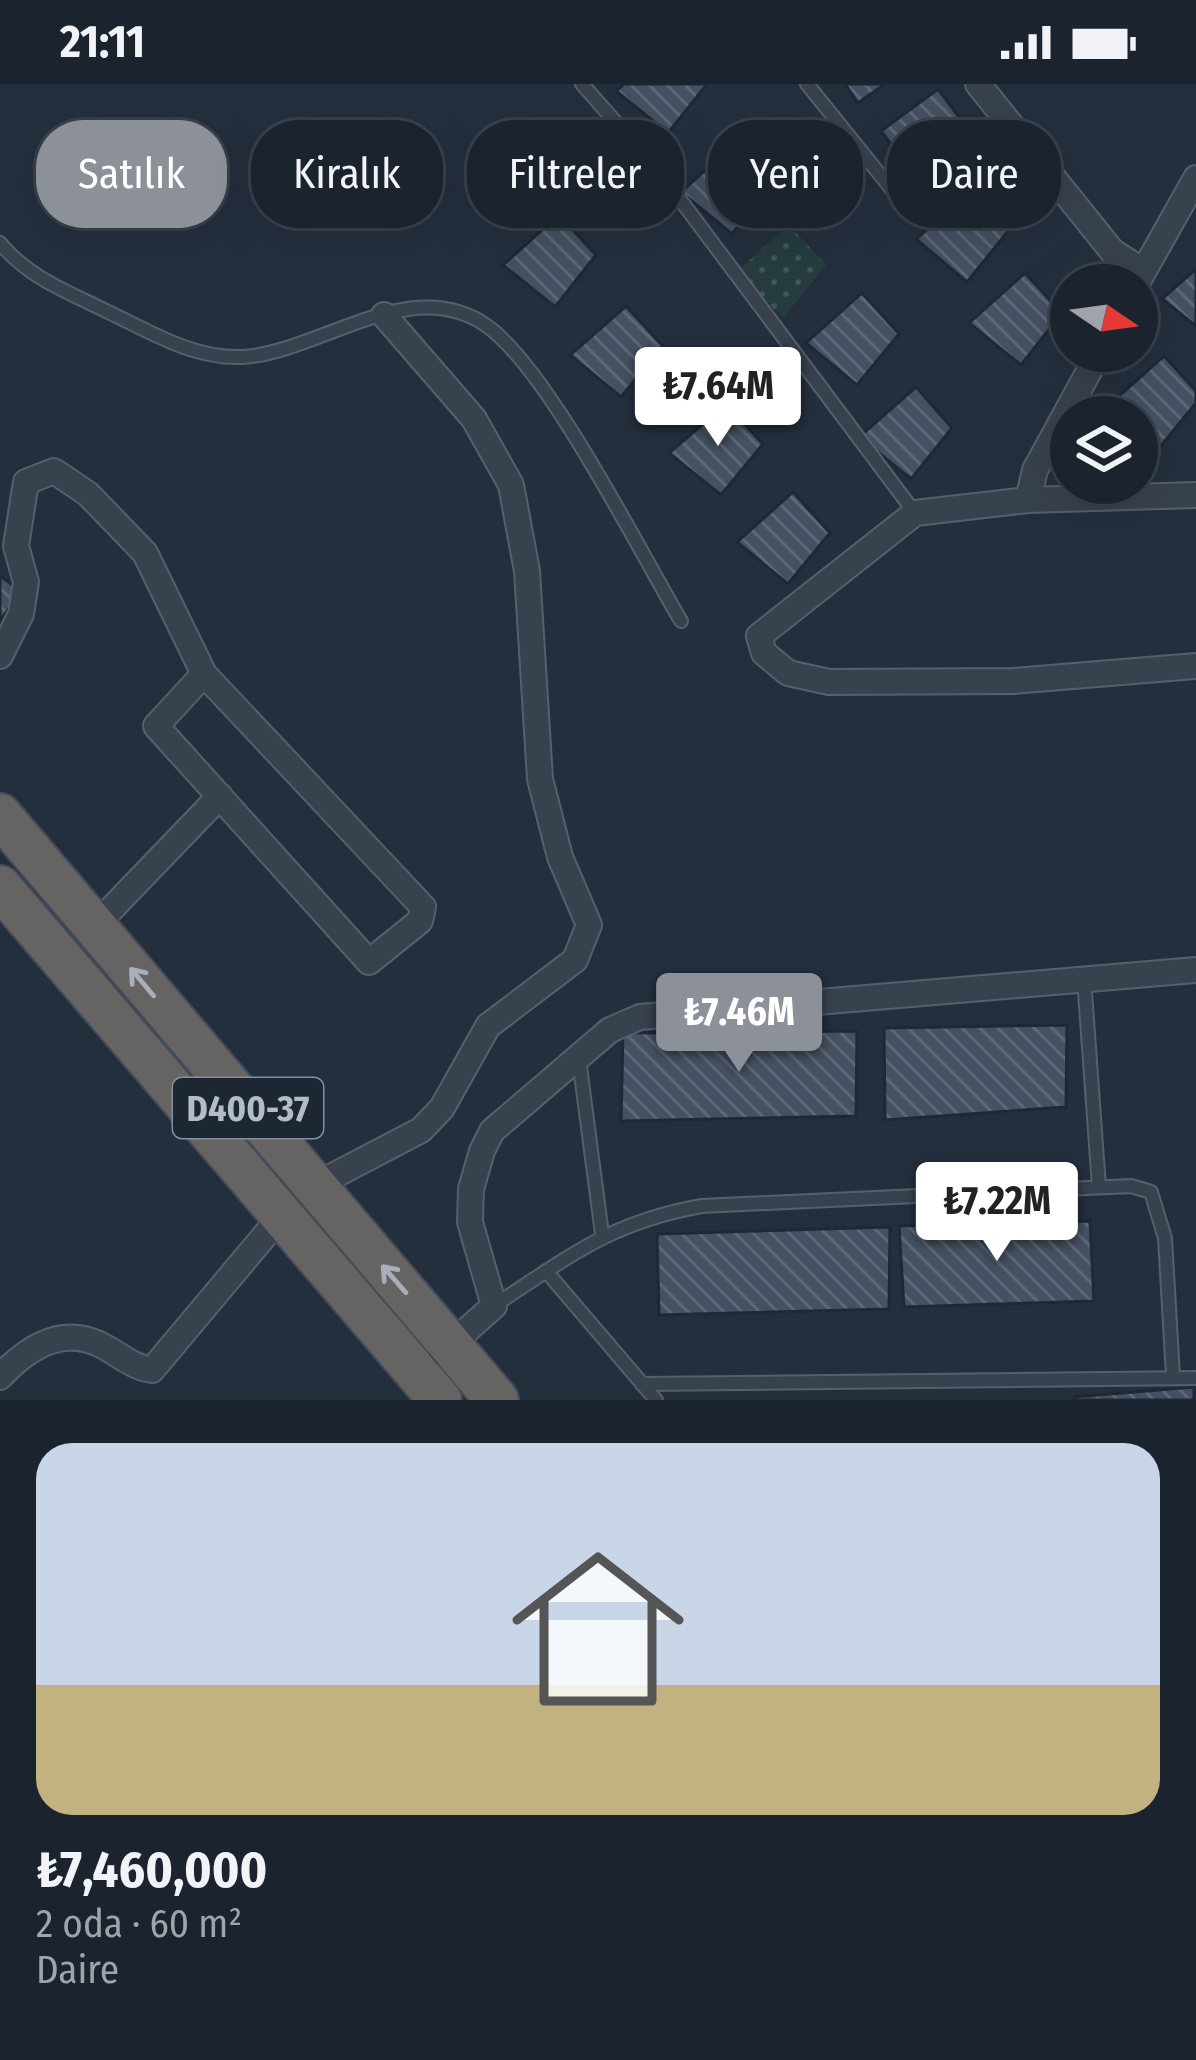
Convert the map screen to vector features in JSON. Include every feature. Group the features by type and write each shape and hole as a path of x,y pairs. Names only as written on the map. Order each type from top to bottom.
{"highway":[{"name":"D400-37","path":"0,815 497,1400"},
{"name":"D400-37","path":"0,887 429,1388"}],"street":[{"path":"978,84 1125,264"},
{"path":"1147,264 1196,178"},
{"path":"314,1186 421,1130 442,1108 488,1026 575,960 588,937 587,910 560,857 540,779 527,571 511,485 474,419 384,314"},
{"path":"1028,500 1035,470 1089,372"},
{"path":"0,656 21,614 26,582 16,546 26,482 54,471 88,494 145,554 204,674 423,908 420,921 369,962 156,726 204,674"},
{"path":"1196,495 1028,500 915,513 761,629 764,653 788,673 829,682 1013,681 1196,666"},
{"path":"95,926 220,796"},
{"path":"429,1388 451,1345 494,1306 470,1222 474,1172 492,1131 610,1030 640,1016 1196,970"},
{"path":"0,1377 29,1347 66,1338 94,1341 138,1368 152,1370 282,1215"}],"lane":[{"path":"582,84 658,170 915,513"},
{"path":"807,84 887,183"},
{"path":"0,243 26,270 52,286 204,354 263,354 384,314 437,310 484,323 513,351 681,621"},
{"path":"1084,977 1099,1187"},
{"path":"579,1059 602,1234"},
{"path":"494,1306 602,1234 645,1216 702,1205 1131,1186 1150,1192 1161,1218 1173,1376"},
{"path":"546,1271 656,1400"},
{"path":"642,1384 1196,1378"}],"green space":[{"path":"786,228 792,228 826,265 784,317 733,275"}],"building":[{"path":"624,84 707,84 678,120 652,120 616,91"},
{"path":"845,84 885,84 858,103"},
{"path":"938,89 961,120 896,120"},
{"path":"708,168 708,214 684,194"},
{"path":"544,228 571,228 596,255 555,307 503,265"},
{"path":"929,228 1009,230 967,282 916,239"},
{"path":"1196,269 1196,326 1162,299"},
{"path":"1025,273 1050,300 1050,328 1021,365 969,323"},
{"path":"862,293 899,334 857,385 806,343"},
{"path":"626,306 663,346 621,397 570,355"},
{"path":"1164,356 1196,391 1196,403 1159,448 1158,396 1119,396 1146,372 1158,372 1158,361"},
{"path":"916,387 952,428 911,479 859,437"},
{"path":"726,404 763,444 721,495 669,453"},
{"path":"793,492 830,533 788,584 737,542"},
{"path":"0,576 21,591 0,621"},
{"path":"1067,1025 1066,1107 885,1120 884,1028"},
{"path":"857,1031 856,1116 621,1121 623,1033"},
{"path":"1090,1221 1094,1301 904,1307 899,1226"},
{"path":"890,1227 889,1309 659,1315 657,1234"},
{"path":"1194,1387 1194,1400 1074,1400 1074,1397"}]}
